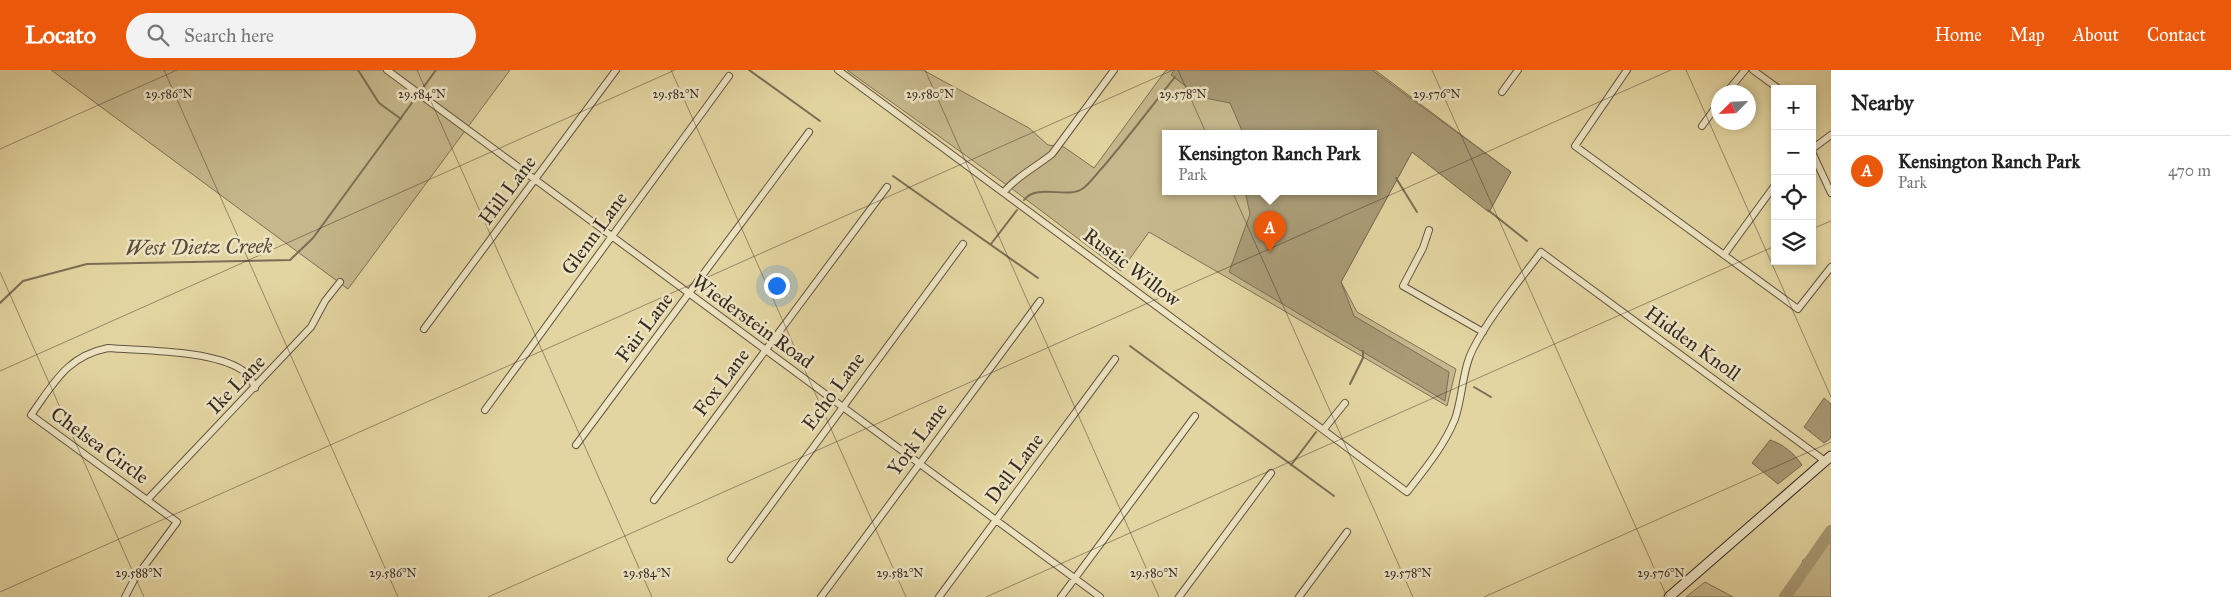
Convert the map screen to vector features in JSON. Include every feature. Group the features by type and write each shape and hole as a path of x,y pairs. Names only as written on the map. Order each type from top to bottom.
{"main road":[{"path":"1669,597 1828,459"}],"street":[{"name":"Wiederstein Road","path":"387,70 1100,597"},
{"name":"Hill Lane","path":"424,329 616,70"},
{"name":"Rustic Willow","path":"838,70 1407,492 1439,450 1452,424 1467,363 1482,332"},
{"path":"1004,192 1014,181 1052,154 1114,70"},
{"path":"1502,92 1518,70"},
{"path":"1627,70 1575,146 1798,309 1831,267"},
{"path":"1732,85 1744,70"},
{"path":"1753,70 1774,85"},
{"name":"Glenn Lane","path":"485,410 730,76"},
{"path":"1702,126 1711,114"},
{"name":"Fair Lane","path":"576,445 809,132"},
{"path":"1816,147 1831,135"},
{"path":"1816,159 1831,193"},
{"name":"Fox Lane","path":"654,500 886,187"},
{"path":"1724,255 1771,190"},
{"path":"1429,230 1423,248 1403,286 1482,332"},
{"name":"Echo Lane","path":"731,559 963,244"},
{"name":"Hidden Knoll","path":"1482,332 1541,252 1828,459"},
{"name":"Ike Lane","path":"147,500 311,327 325,300 340,282"},
{"name":"York Lane","path":"821,597 1040,301"},
{"name":"Chelsea Circle","path":"147,500 31,415 63,371 80,358 94,351 108,348 184,354 216,359 232,364 250,376 255,388"},
{"name":"Dell Lane","path":"939,597 1115,359"},
{"path":"1324,429 1345,403"},
{"path":"1061,597 1195,416"},
{"path":"1180,597 1271,473"},
{"path":"125,597 134,580 176,522 147,500"},
{"path":"1299,597 1347,532"}],"shaded area":[{"path":"51,70 510,70 348,289"},
{"path":"847,70 923,70 1029,128 1048,145 1064,147 1094,168 1166,70 1375,70 1511,172 1489,212 1412,152 1341,282 1357,312 1456,369 1447,406 1149,232 1121,271 1015,191"},
{"path":"1174,70 1372,70 1511,172 1489,212 1412,152 1341,282 1354,316 1449,372 1445,401 1229,272 1250,214 1246,195 1377,195 1377,130 1242,130 1230,103 1200,97 1171,75"},
{"path":"1824,398 1831,404 1831,438 1824,443 1804,427"},
{"path":"1770,440 1788,449 1802,465 1778,484 1752,463"},
{"path":"1831,542 1831,597 1791,597 1803,560"},
{"path":"1705,582 1733,597 1686,597"}],"waterway":[{"path":"358,70 379,103 401,119"},
{"name":"West Dietz Creek","path":"0,303 23,281 87,264 290,260 313,238 436,70"},
{"path":"749,70 820,121"},
{"path":"1024,200 1036,193 1068,193 1085,187 1175,77"},
{"path":"893,176 1038,278"},
{"path":"1396,178 1417,212"},
{"path":"991,244 1017,210"},
{"path":"1488,210 1527,241"},
{"path":"1130,346 1334,496"},
{"path":"1350,384 1363,358 1363,351"},
{"path":"1474,387 1491,397"},
{"path":"1291,465 1316,432"},
{"path":"1785,597 1831,531"}],"place":[{"name":"Kensington Ranch Park","path":"1270,252"}]}
